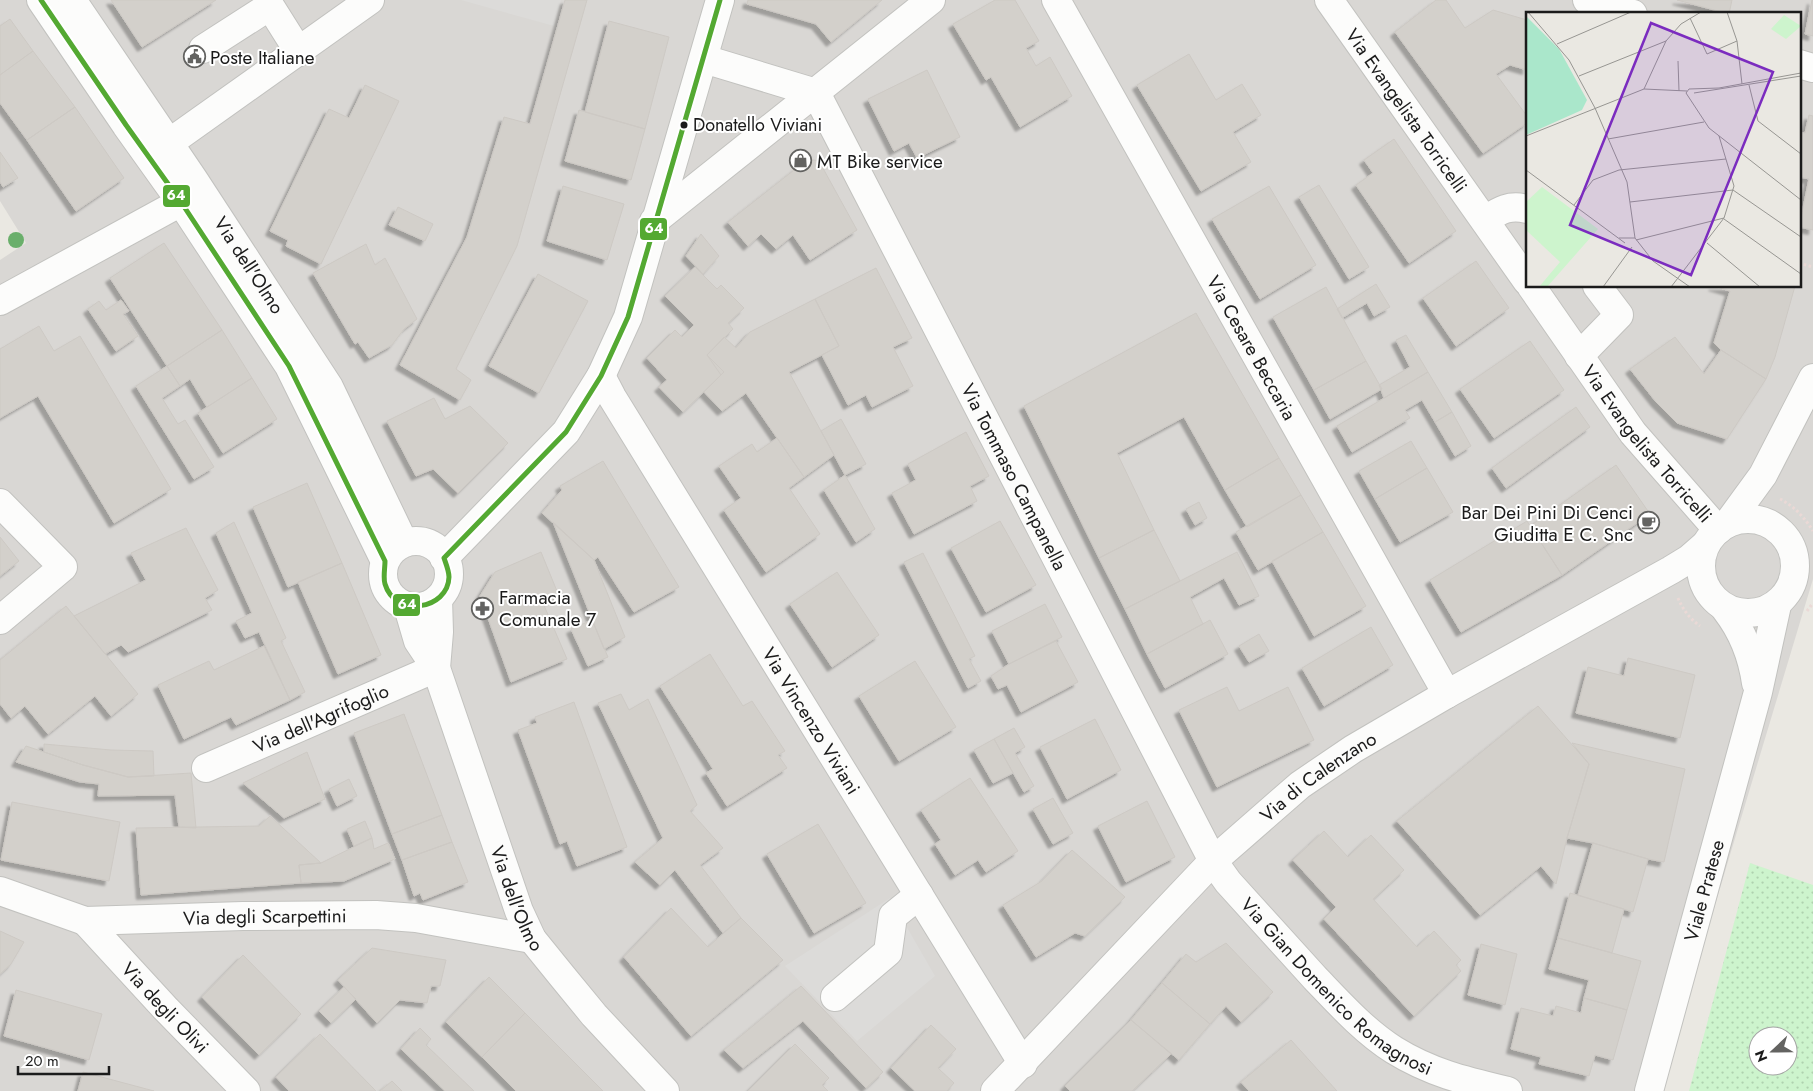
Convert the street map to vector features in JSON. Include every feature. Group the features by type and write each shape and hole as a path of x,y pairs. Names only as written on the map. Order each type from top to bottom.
{"street":[{"name":"Via dell'Olmo","path":"41,0 181,202 290,366 394,552"},
{"name":"Via dell'Olmo","path":"72,0 169,143 329,387 394,552"},
{"path":"169,143 370,0"},
{"path":"394,552 423,541 433,545 444,558 566,432 601,376 628,316 654,221 704,59 720,0"},
{"path":"654,221 931,0"},
{"name":"Via Cesare Beccaria","path":"1056,0 1447,694"},
{"name":"Via Evangelista Torricelli","path":"1329,0 1526,279"},
{"path":"1587,0 1626,12"},
{"path":"203,49 270,6 299,52"},
{"path":"704,59 816,93"},
{"path":"1800,64 1813,68"},
{"name":"Via Tommaso Campanella","path":"816,93 1214,861"},
{"path":"0,301 181,202"},
{"path":"1485,220 1504,208 1520,207 1526,209"},
{"name":"Via Evangelista Torricelli","path":"1532,288 1633,432 1717,533"},
{"name":"Via Evangelista Torricelli","path":"1579,356 1619,316 1598,288"},
{"name":"Via Vincenzo Viviani","path":"601,376 617,406 1023,1064"},
{"name":"Via di Calenzano","path":"995,1091 1023,1064 1214,861 1300,784 1353,749 1447,694 1689,559 1717,533 1753,491 1764,475 1813,378"},
{"path":"0,503 63,567 0,620"},
{"path":"1782,599 1795,573 1794,562 1805,539 1760,521 1743,520 1717,533 1701,566 1703,582 1710,595 1726,610 1738,614 1764,611 1782,599 1813,585"},
{"name":"Via dell'Olmo","path":"394,552 382,572 384,584 389,594 397,602 408,607 418,641 436,668 519,911 532,939 594,1015 665,1091"},
{"name":"Via dell'Olmo","path":"436,668 439,632 438,599 445,591 448,581 448,571 444,558"},
{"path":"408,607 419,608 429,605 438,599"},
{"name":"Viale Pratese","path":"1649,1091 1758,692 1769,640 1782,599"},
{"name":"Viale Pratese","path":"1726,610 1739,627 1746,643 1758,692"},
{"name":"Via dell'Agrifoglio","path":"206,768 436,668"},
{"name":"Via Gian Domenico Romagnosi","path":"1214,861 1228,882 1336,1000 1361,1024 1393,1050 1447,1076 1508,1091"},
{"name":"Via degli Scarpettini","path":"0,891 85,921 243,916 376,915 416,918 532,939"},
{"path":"835,997 888,952 893,916 919,896"},
{"name":"Via degli Olivi","path":"85,921 165,1008 246,1091"}],"path":[{"path":"1800,263 1813,267"},
{"path":"1753,491 1771,495 1787,503 1801,515 1805,539"},
{"path":"1671,570 1674,589 1681,606 1693,621 1700,626"},
{"path":"1769,640 1784,633 1798,623 1813,603"}],"shaded area":[{"path":"0,0 1813,0 1813,579 1659,1091 0,1091 0,260 26,243 0,201"},
{"path":"461,0 561,0 554,26"},
{"path":"890,898 935,976 857,1041 785,966"}],"green space":[{"path":"1750,863 1813,885 1813,1091 1689,1091"}],"building":[{"path":"111,0 216,0 142,47"},
{"path":"565,0 587,0 517,246 456,369 471,380 460,400 400,365 467,237 504,117 530,124"},
{"path":"748,0 882,0 831,42 816,24 747,4"},
{"path":"995,0 1015,0 1039,41 1026,48 1036,66 1050,57 1072,96 1020,127 991,77 986,80 953,24"},
{"path":"1436,0 1446,0 1465,28 1493,10 1526,20 1526,70 1510,65 1496,74 1526,115 1526,124 1483,153 1395,32"},
{"path":"1677,0 1732,0 1729,12 1722,12"},
{"path":"1813,0 1813,36 1805,34"},
{"path":"10,19 33,51 0,75 0,26"},
{"path":"609,21 669,37 645,129 585,112"},
{"path":"33,51 75,107 27,140 0,103 0,75"},
{"path":"1189,54 1216,100 1242,84 1261,115 1233,132 1251,162 1201,191 1137,85"},
{"path":"927,70 960,137 917,158 909,143 894,151 868,99"},
{"path":"365,85 399,101 321,264 286,246 288,240 270,231 329,109 349,118"},
{"path":"75,107 124,178 76,211 27,140"},
{"path":"579,110 645,129 631,180 565,161"},
{"path":"1809,115 1813,116 1813,230 1800,227 1809,179 1800,177 1800,132 1805,133"},
{"path":"1394,139 1456,231 1409,263 1356,185 1373,173 1364,160"},
{"path":"0,152 18,178 3,187 0,182"},
{"path":"808,159 819,161 857,230 810,260 793,235 776,249 761,234 748,246 728,222"},
{"path":"1319,185 1369,267 1349,279 1299,197"},
{"path":"563,186 624,204 607,260 547,241"},
{"path":"1269,186 1316,265 1260,299 1212,219"},
{"path":"398,207 433,224 425,241 389,225"},
{"path":"701,234 719,256 703,274 686,256"},
{"path":"164,243 222,330 167,366 110,278"},
{"path":"366,244 375,265 385,258 417,319 404,329 392,345 369,358 358,342 355,344 313,273"},
{"path":"1476,261 1509,308 1456,346 1423,298"},
{"path":"695,267 717,289 721,285 744,308 728,323 733,329 707,355 724,372 683,412 659,387 667,380 647,358 675,330 682,337 694,325 665,296"},
{"path":"876,268 912,338 893,347 913,386 872,407 866,395 848,405 822,355 839,346 815,299"},
{"path":"538,274 588,301 539,393 489,366"},
{"path":"1376,284 1390,307 1374,316 1367,303 1342,318 1337,309"},
{"path":"1326,287 1366,361 1314,390 1273,317"},
{"path":"1720,288 1794,288 1775,357 1766,379 1721,350 1714,343 1730,291"},
{"path":"815,299 839,346 789,372 834,455 804,477 746,393 722,411 704,392 721,375 707,355 724,337 736,348 750,332"},
{"path":"121,300 129,311 123,314 138,336 116,351 88,309 99,301 106,310"},
{"path":"1196,313 1279,458 1225,490 1184,417 1117,453 1154,530 1099,558 1024,406"},
{"path":"39,326 54,351 80,336 171,489 114,523 38,396 0,418 0,349"},
{"path":"222,330 252,378 207,407 190,379 180,386 167,366"},
{"path":"1406,335 1428,372 1384,398 1379,385 1410,367 1396,340"},
{"path":"1675,337 1704,374 1721,350 1766,379 1727,439 1677,423 1656,402 1630,369"},
{"path":"1530,341 1564,390 1494,438 1460,389"},
{"path":"1366,361 1382,389 1330,419 1314,390"},
{"path":"167,366 180,386 162,398 178,424 185,420 214,467 194,479 136,386"},
{"path":"1428,372 1452,412 1435,422 1422,400 1405,410 1410,418 1352,452 1337,426"},
{"path":"252,378 277,419 223,453 198,413"},
{"path":"434,398 445,419 470,406 508,443 458,493 433,469 416,476 387,421"},
{"path":"1576,407 1590,427 1506,488 1492,468"},
{"path":"1452,412 1471,446 1455,456 1435,422"},
{"path":"841,419 866,464 845,475 821,431"},
{"path":"966,432 989,476 970,486 977,501 914,534 892,493 916,480 908,464"},
{"path":"777,438 804,477 789,488 820,534 766,572 724,510 741,498 719,466 752,444 757,452"},
{"path":"1411,441 1427,468 1375,499 1359,471"},
{"path":"1279,458 1301,495 1247,527 1225,490"},
{"path":"603,461 679,587 634,612 598,557 594,560 542,513 562,490 560,486"},
{"path":"1616,465 1650,514 1562,575 1530,526"},
{"path":"1427,468 1453,512 1400,542 1375,499"},
{"path":"845,475 875,529 856,542 824,490"},
{"path":"307,483 342,563 288,587 253,507"},
{"path":"1301,495 1323,532 1258,570 1236,532"},
{"path":"1199,502 1207,518 1195,525 1186,509"},
{"path":"1000,521 1036,585 986,612 951,548"},
{"path":"1527,521 1562,575 1461,632 1430,580"},
{"path":"234,522 286,638 281,641 305,692 290,700 259,632 245,638 236,621 252,613 216,533"},
{"path":"553,522 594,560 625,637 604,649"},
{"path":"186,528 218,590 205,598 212,610 128,652 121,645 105,654 74,616 146,580 131,553"},
{"path":"1154,530 1180,581 1125,609 1099,558"},
{"path":"1323,532 1366,606 1314,636 1272,561"},
{"path":"0,537 19,561 0,576"},
{"path":"541,552 559,596 543,603 567,659 511,682 480,596 495,572"},
{"path":"1237,552 1259,596 1239,605 1224,578 1190,597 1203,624 1147,654 1125,609"},
{"path":"923,553 975,656 969,659 981,681 968,688 904,562"},
{"path":"342,563 381,655 338,674 298,582"},
{"path":"837,572 879,635 832,667 790,604"},
{"path":"1045,604 1062,637 1009,664 992,631"},
{"path":"66,606 138,694 111,716 95,696 48,734 25,706 11,718 0,704 0,660"},
{"path":"592,620 608,657 588,666 571,629"},
{"path":"1210,620 1228,654 1165,688 1147,654"},
{"path":"1371,627 1393,665 1324,706 1302,668"},
{"path":"1259,634 1269,651 1249,662 1239,646"},
{"path":"1056,641 1078,682 1021,712 1007,685 998,689 991,676 1009,664"},
{"path":"264,646 290,700 236,725 231,717 184,739 158,685 209,661 214,670"},
{"path":"710,654 743,706 752,701 785,751 778,755 787,768 727,806 706,773 713,769 660,686"},
{"path":"1628,658 1695,675 1680,738 1576,713 1588,667 1624,676"},
{"path":"915,661 956,727 899,761 859,696"},
{"path":"1227,687 1239,711 1288,687 1314,740 1217,787 1179,710"},
{"path":"621,694 629,710 648,699 697,805 690,811 723,848 700,865 741,918 723,933 675,870 660,885 635,862 663,838 598,703"},
{"path":"574,702 627,847 577,866 567,841 560,844 518,730 537,723 535,717"},
{"path":"1538,706 1589,764 1567,838 1556,884 1541,866 1480,915 1397,821"},
{"path":"404,714 442,815 392,834 354,733"},
{"path":"1095,719 1121,770 1067,799 1040,747"},
{"path":"1014,728 1025,747 1015,753 1034,786 1024,792 994,739"},
{"path":"994,739 1013,773 993,783 974,750"},
{"path":"1572,743 1685,769 1664,862 1567,838 1589,764"},
{"path":"44,744 111,750 153,751 154,776 128,777 83,765 44,752"},
{"path":"26,746 83,765 128,777 191,773 196,828 179,827 175,795 98,796 99,784 80,782 16,762"},
{"path":"307,752 325,799 284,818 243,783"},
{"path":"970,778 1018,851 986,872 978,860 955,875 935,844 941,840 921,810"},
{"path":"349,779 357,796 337,806 329,789"},
{"path":"1053,798 1073,833 1053,844 1033,809"},
{"path":"1147,801 1175,857 1126,882 1098,826"},
{"path":"12,802 120,822 109,881 1,860"},
{"path":"442,815 452,842 402,860 392,834"},
{"path":"270,816 321,863 299,865 301,883 141,895 136,828 259,826"},
{"path":"365,821 372,838 354,846 347,829"},
{"path":"818,824 866,903 814,933 767,854"},
{"path":"1324,831 1348,857 1371,835 1404,870 1373,899 1417,947 1434,931 1461,960 1456,965 1461,971 1414,1016 1324,919 1336,907 1293,860"},
{"path":"372,838 374,849 388,843 395,859 344,881 301,883 299,865 321,863"},
{"path":"452,842 468,882 423,900 420,893 414,896 402,860"},
{"path":"1593,843 1648,859 1633,912 1578,895"},
{"path":"1072,850 1125,897 1085,936 1075,933 1036,957 1003,905 1042,881"},
{"path":"1570,893 1624,909 1612,953 1558,938"},
{"path":"671,908 708,947 741,918 783,960 691,1036 624,957"},
{"path":"0,931 24,942 11,964 0,974"},
{"path":"1558,938 1641,961 1627,1010 1584,998 1589,980 1549,969"},
{"path":"1226,943 1273,992 1241,1022 1226,1006 1210,1024 1162,983 1186,954 1196,962"},
{"path":"1481,944 1517,954 1505,1005 1468,995"},
{"path":"372,948 446,960 440,986 431,986 427,1003 400,1000 377,1023 338,980"},
{"path":"243,955 301,1014 259,1055 202,997"},
{"path":"489,977 525,1013 482,1057 446,1022"},
{"path":"1162,983 1210,1024 1179,1060 1131,1020"},
{"path":"801,986 883,1072 866,1088 803,1021 743,1068 724,1050"},
{"path":"344,987 356,999 331,1023 319,1011"},
{"path":"16,990 102,1014 89,1060 4,1036"},
{"path":"1584,998 1627,1010 1613,1060 1595,1055 1589,1076 1539,1064 1541,1057 1511,1049 1521,1008 1553,1016 1556,1006 1581,1013"},
{"path":"525,1013 603,1091 516,1091 482,1057"},
{"path":"1131,1020 1171,1054 1132,1091 1070,1091 1065,1086"},
{"path":"931,1025 956,1049 938,1068 954,1083 947,1091 915,1091 891,1068"},
{"path":"420,1028 431,1039 426,1045 474,1091 445,1091 401,1049"},
{"path":"320,1034 376,1091 289,1091 276,1077"},
{"path":"1291,1040 1337,1091 1249,1091 1241,1082"},
{"path":"795,1044 829,1078 822,1085 828,1091 748,1091"},
{"path":"83,1072 154,1091 78,1091"},
{"path":"392,1081 402,1091 380,1091"}],"transit line":[{"name":"64","path":"41,0 181,202 289,366 385,561 384,582 391,595 399,602 420,606 431,603 440,597 446,588 449,575 444,558 566,432 601,376 628,317 720,0"}],"place":[{"name":"Poste Italiane","path":"194,57"},
{"name":"Donatello Viviani","path":"684,125"},
{"name":"MT Bike service","path":"801,161"},
{"name":"Bar Dei Pini Di Cenci Giuditta E C. Snc","path":"1649,523"},
{"name":"Farmacia Comunale 7","path":"483,608"}]}
